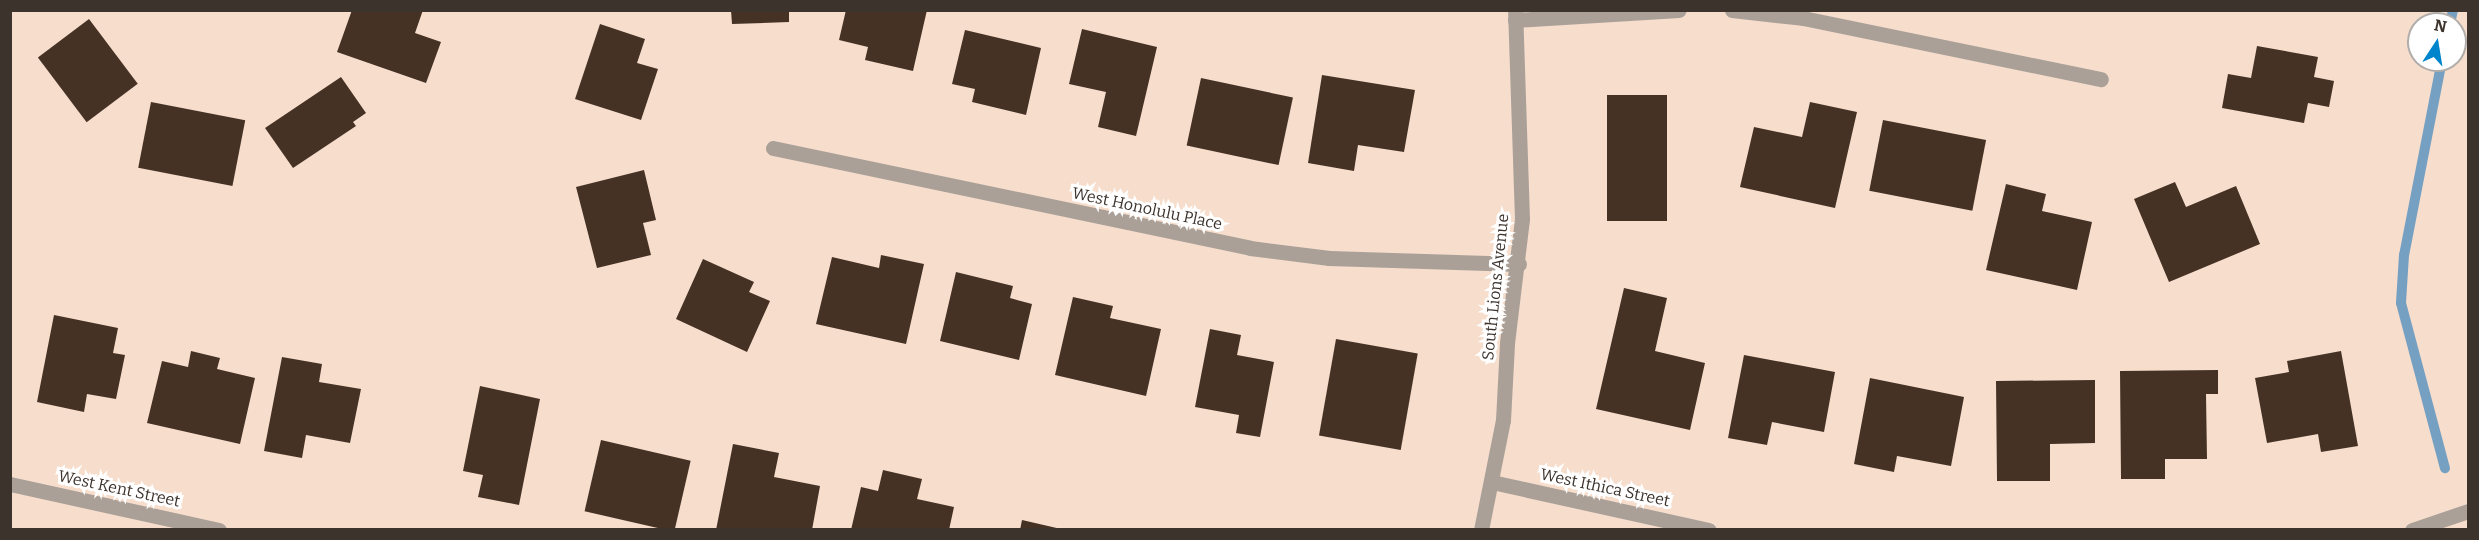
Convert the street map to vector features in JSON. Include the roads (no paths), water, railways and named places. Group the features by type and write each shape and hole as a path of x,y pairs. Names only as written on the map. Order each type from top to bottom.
{"street":[{"path":"1515,15 1679,10"},
{"path":"1732,10 1845,26 2101,80"},
{"name":"South Lions Avenue","path":"1481,530 1492,482 1519,264 1523,173 1515,15"},
{"name":"West Honolulu Place","path":"773,148 1250,248 1329,258 1519,264"},
{"name":"West Ithica Street","path":"1492,482 1709,530"},
{"name":"West Kent Street","path":"10,484 155,523 219,530"},
{"path":"2412,530 2469,511"}],"waterway":[{"path":"2440,72 2404,255 2401,303 2445,468"}]}
